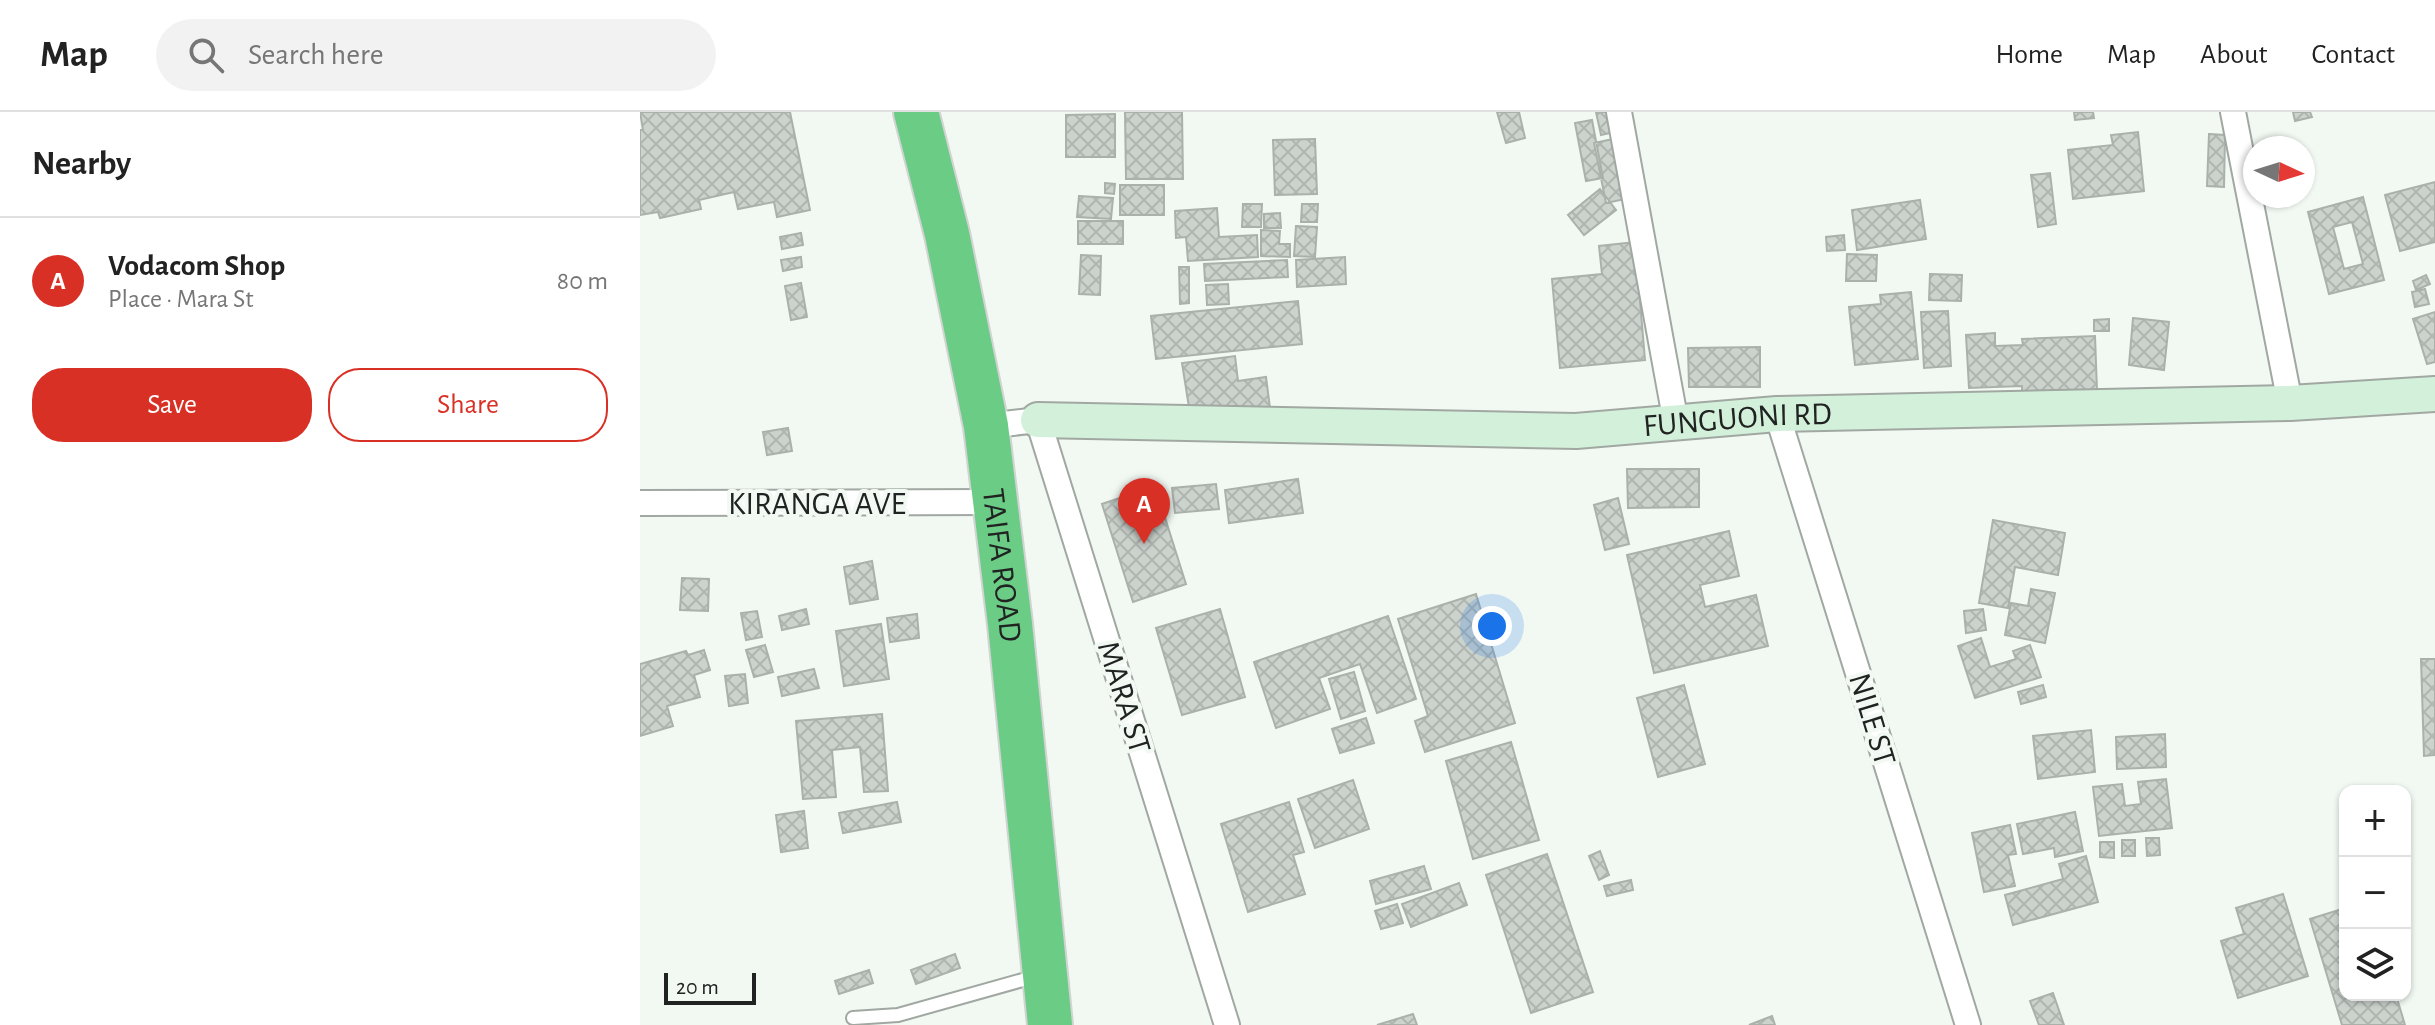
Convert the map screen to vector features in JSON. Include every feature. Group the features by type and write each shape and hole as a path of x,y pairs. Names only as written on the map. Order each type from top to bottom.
{"highway":[{"name":"TAIFA ROAD","path":"916,112 947,234 986,426 1010,624 1050,1025"}],"street":[{"path":"1619,112 1676,423"},
{"path":"2233,112 2290,403"},
{"name":"FUNGUONI RD","path":"1038,420 1576,431 1777,414 2290,403 2435,394"},
{"name":"NILE ST","path":"1777,414 1968,1025"},
{"path":"986,426 1038,420"},
{"name":"MARA ST","path":"1038,420 1227,1025"},
{"name":"KIRANGA AVE","path":"640,503 993,502"}],"lane":[{"path":"853,1018 898,1015 1044,974"}],"building":[{"path":"640,112 790,112 810,210 777,217 774,202 738,209 734,192 699,200 701,209 660,218 658,212 640,215 640,130 643,130"},
{"path":"1125,112 1182,112 1183,179 1126,179"},
{"path":"1497,112 1519,112 1525,138 1506,143"},
{"path":"1596,112 1615,112 1619,131 1601,135"},
{"path":"2074,112 2093,112 2094,118 2075,120"},
{"path":"2293,112 2310,112 2312,117 2295,121"},
{"path":"1115,114 1115,157 1066,157 1066,115"},
{"path":"1592,120 1603,178 1586,181 1575,123"},
{"path":"2138,132 2144,191 2073,199 2068,150 2113,145 2111,135"},
{"path":"2209,134 2225,135 2224,187 2207,186"},
{"path":"1315,139 1317,194 1275,195 1273,140"},
{"path":"1613,139 1625,199 1606,203 1594,143"},
{"path":"2050,173 2056,224 2038,227 2031,175"},
{"path":"2435,182 2435,242 2400,251 2385,195"},
{"path":"1105,183 1115,184 1114,194 1105,193"},
{"path":"1120,185 1164,185 1164,215 1120,215"},
{"path":"1600,189 1616,210 1584,235 1568,215"},
{"path":"1079,196 1113,198 1111,219 1077,217"},
{"path":"2363,197 2384,280 2329,294 2308,212","holes":["2352,222 2363,264 2344,269 2333,227"]},
{"path":"1920,200 1926,239 1857,250 1852,210"},
{"path":"1243,204 1262,204 1261,227 1242,227"},
{"path":"1302,204 1318,204 1317,222 1301,222"},
{"path":"1217,208 1219,237 1257,235 1258,257 1188,261 1186,237 1176,238 1175,211"},
{"path":"1280,213 1281,228 1264,228 1264,214"},
{"path":"1078,221 1123,221 1123,244 1078,244"},
{"path":"1296,226 1317,227 1315,257 1294,256"},
{"path":"1261,230 1280,231 1279,244 1290,244 1290,257 1261,256"},
{"path":"801,233 803,245 782,249 780,237"},
{"path":"1844,235 1845,250 1827,251 1826,237"},
{"path":"1635,242 1645,360 1560,368 1552,279 1602,274 1599,246"},
{"path":"1847,254 1877,255 1876,281 1846,281"},
{"path":"1081,255 1101,256 1100,295 1079,294"},
{"path":"801,257 802,267 783,271 781,260"},
{"path":"1345,257 1346,284 1297,287 1296,260"},
{"path":"1287,260 1288,277 1205,281 1204,264"},
{"path":"1179,267 1189,267 1189,303 1180,304"},
{"path":"1930,274 1962,275 1961,301 1929,300"},
{"path":"2426,275 2430,284 2416,290 2413,281"},
{"path":"801,283 807,317 791,320 785,286"},
{"path":"1228,284 1229,304 1207,305 1206,285"},
{"path":"2425,289 2429,304 2415,307 2412,292"},
{"path":"1911,292 1918,359 1855,365 1849,307 1881,304 1880,295"},
{"path":"1298,301 1302,344 1156,359 1151,316"},
{"path":"1948,311 1951,366 1924,368 1921,312"},
{"path":"2435,312 2435,362 2427,364 2413,319"},
{"path":"2133,318 2169,322 2164,370 2129,365"},
{"path":"2109,319 2109,331 2094,331 2094,320"},
{"path":"1995,333 1995,346 2023,345 2022,339 2095,336 2097,390 2022,393 2022,386 1969,388 1966,335"},
{"path":"1760,347 1760,387 1689,387 1688,348"},
{"path":"1235,356 1238,381 1266,377 1270,408 1191,420 1182,363"},
{"path":"788,428 792,451 767,455 763,432"},
{"path":"1627,469 1699,469 1699,507 1628,508"},
{"path":"1298,479 1303,513 1229,523 1225,490"},
{"path":"1216,484 1219,509 1175,513 1172,488"},
{"path":"1155,486 1186,584 1133,602 1102,504"},
{"path":"1618,498 1629,544 1605,550 1594,505"},
{"path":"1993,520 2065,533 2058,575 2015,567 2008,608 1979,603"},
{"path":"1729,531 1739,576 1700,585 1705,607 1756,595 1768,646 1654,673 1627,555"},
{"path":"872,561 878,599 850,604 844,567"},
{"path":"682,578 709,579 708,611 680,610"},
{"path":"2031,589 2055,593 2045,643 2005,635 2011,603 2028,606"},
{"path":"1476,594 1515,723 1425,752 1415,721 1428,716 1398,619"},
{"path":"806,609 809,624 782,630 779,616"},
{"path":"1220,609 1245,697 1182,715 1156,628"},
{"path":"1983,609 1986,630 1966,633 1964,611"},
{"path":"757,611 762,637 746,640 741,613"},
{"path":"917,614 919,638 890,642 887,618"},
{"path":"1388,616 1416,699 1377,713 1360,664 1319,678 1330,709 1276,728 1254,662"},
{"path":"881,624 889,679 844,686 836,631"},
{"path":"1981,638 1990,667 2016,659 2013,651 2030,645 2041,677 1975,698 1958,646"},
{"path":"765,645 773,672 754,677 746,650"},
{"path":"704,650 710,670 694,675 700,697 667,706 673,726 640,736 640,664 686,651 688,655"},
{"path":"2421,659 2435,659 2435,755 2424,756"},
{"path":"814,669 819,688 782,696 778,677"},
{"path":"1354,672 1365,711 1341,719 1329,679"},
{"path":"745,674 748,703 729,706 725,676"},
{"path":"1684,685 1705,764 1658,777 1637,698"},
{"path":"2043,685 2046,697 2021,704 2018,692"},
{"path":"882,714 888,791 864,792 860,747 832,750 836,797 803,799 796,721"},
{"path":"1366,718 1374,743 1340,753 1332,729"},
{"path":"2091,730 2095,772 2038,779 2033,736"},
{"path":"2165,734 2166,767 2117,769 2116,737"},
{"path":"1511,742 1539,840 1473,859 1446,761"},
{"path":"2166,779 2172,828 2099,836 2093,787 2122,784 2125,806 2141,804 2138,782"},
{"path":"1353,780 1369,829 1315,848 1298,799"},
{"path":"897,802 901,822 843,833 839,813"},
{"path":"1289,802 1304,852 1293,855 1305,894 1248,912 1221,824"},
{"path":"804,811 808,848 781,852 776,815"},
{"path":"2075,812 2083,851 2055,857 2054,848 2023,854 2017,824"},
{"path":"2010,825 2016,854 2008,855 2015,886 1984,892 1972,833"},
{"path":"2146,838 2159,838 2160,855 2147,856"},
{"path":"2122,840 2135,840 2135,856 2122,856"},
{"path":"2100,842 2114,842 2114,858 2100,857"},
{"path":"1600,851 1609,875 1599,880 1589,856"},
{"path":"1547,854 1593,992 1531,1013 1486,875"},
{"path":"2086,856 2098,902 2013,925 2005,895 2063,879 2059,864"},
{"path":"1424,866 1431,889 1376,904 1370,881"},
{"path":"1631,880 1633,890 1607,896 1604,886"},
{"path":"1459,883 1467,905 1411,927 1402,904"},
{"path":"2283,894 2308,976 2238,998 2221,941 2244,934 2236,908"},
{"path":"1397,904 1403,923 1381,929 1375,911"},
{"path":"2339,910 2339,1001 2398,1001 2405,1025 2342,1025 2310,919"},
{"path":"955,954 960,968 916,984 911,970"},
{"path":"869,970 873,983 839,994 835,981"},
{"path":"2053,993 2064,1025 2039,1025 2030,1001"},
{"path":"1413,1014 1417,1025 1377,1025"},
{"path":"1772,1016 1775,1025 1749,1025"}],"place":[{"name":"Vodacom Shop","path":"1144,544"}]}
